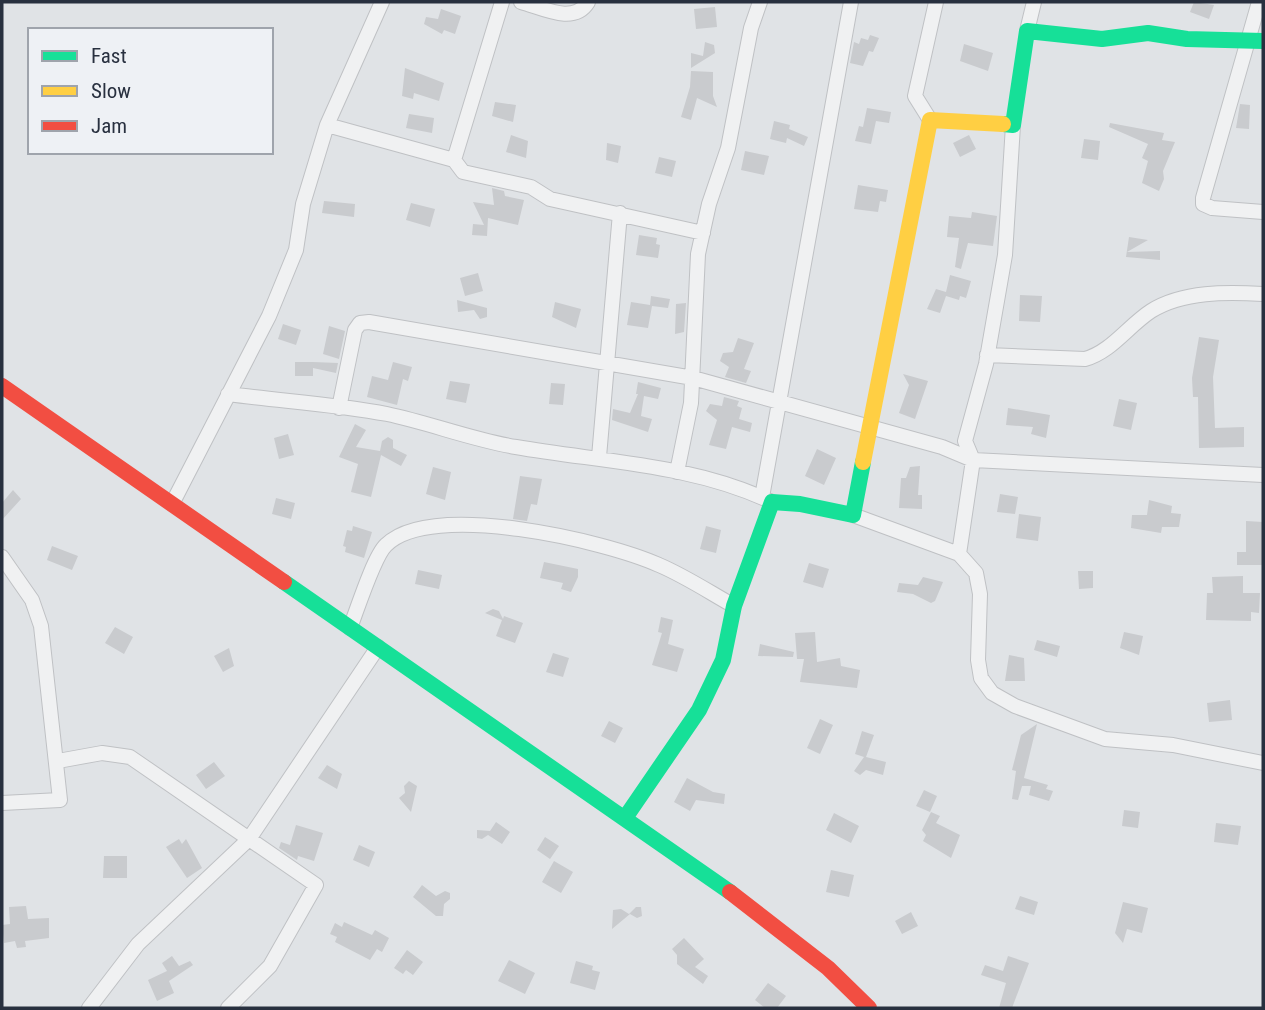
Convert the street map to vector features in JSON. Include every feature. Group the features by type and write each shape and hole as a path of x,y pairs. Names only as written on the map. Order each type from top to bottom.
{"street":[{"path":"172,504 269,316 296,250 303,204 327,125 382,2"},
{"path":"454,160 502,2"},
{"path":"521,2 571,15 583,10 588,2"},
{"path":"677,472 691,403 698,254 709,204 728,148 751,28 760,2"},
{"path":"625,818 699,710 723,660 734,606 767,500 792,314 851,2"},
{"path":"853,515 930,120 915,96 936,2"},
{"path":"959,554 973,460 965,441 987,355 1005,255 1013,125 1034,2"},
{"path":"1259,2 1256,41 1212,157 1203,204 1212,208 1263,212"},
{"path":"1027,31 1102,39 1148,33 1187,39 1256,41"},
{"path":"930,120 1013,125"},
{"path":"327,125 454,160 470,174 531,187 551,199 703,233"},
{"path":"599,457 620,214"},
{"path":"987,355 1085,359 1097,356 1152,311 1171,303 1207,293 1263,294"},
{"path":"339,408 355,330 360,323 369,322 478,342 607,361 693,378 973,460 1263,475"},
{"path":"2,387 625,818 790,937 869,1008"},
{"path":"228,394 385,414 515,447 599,457 677,472 731,486 767,500 853,515 959,554 976,573 980,594 978,660 981,678 992,693 1015,706 1105,739 1173,745 1263,763"},
{"path":"350,628 383,547 397,535 424,528 485,525 550,533 616,549 660,565 734,606"},
{"path":"2,557 32,600 41,626 58,761 60,800 2,803"},
{"path":"89,1008 138,944 249,839 378,647"},
{"path":"58,761 102,752 130,757 316,885 270,966 228,1008"}],"building":[{"path":"1194,2 1214,5 1209,19 1190,12"},
{"path":"715,7 717,27 696,29 694,9"},
{"path":"441,9 461,16 455,34 444,30 442,34 424,24 426,17 438,19"},
{"path":"870,35 879,38 873,52 869,51 863,66 850,63 854,42 859,44 861,38 868,40"},
{"path":"705,42 714,45 715,53 691,68 691,53 703,56"},
{"path":"964,44 993,53 988,71 960,61"},
{"path":"405,68 444,83 439,101 414,93 413,99 402,96"},
{"path":"691,71 713,72 713,96 717,107 697,98 691,120 681,117 690,87"},
{"path":"495,102 516,105 513,122 492,116"},
{"path":"1240,104 1250,105 1249,129 1236,128"},
{"path":"867,108 891,112 889,123 876,121 871,144 855,141 859,126 863,127"},
{"path":"409,114 434,118 432,133 406,128"},
{"path":"774,121 790,125 789,129 808,137 804,146 787,138 786,143 770,139"},
{"path":"1110,123 1164,133 1162,140 1175,142 1163,171 1164,179 1159,191 1142,183 1148,161 1142,158 1148,144 1109,127"},
{"path":"511,135 528,141 526,158 506,152"},
{"path":"969,135 976,149 960,157 953,143"},
{"path":"1084,139 1100,141 1098,160 1081,158"},
{"path":"607,143 621,146 618,163 606,160"},
{"path":"745,151 769,156 764,175 741,170"},
{"path":"659,157 676,161 672,177 655,173"},
{"path":"858,185 888,190 886,202 880,201 878,212 854,209"},
{"path":"492,188 504,191 505,196 524,200 518,225 488,218 487,236 472,235 473,224 484,225 473,202 494,205"},
{"path":"324,201 355,204 354,217 322,213"},
{"path":"411,203 435,209 430,227 406,220"},
{"path":"972,212 997,216 993,246 968,243 961,269 955,267 959,238 947,237 949,216 971,218"},
{"path":"639,235 657,238 656,244 660,245 658,258 636,255"},
{"path":"1129,237 1148,240 1127,252 1160,251 1160,260 1126,257"},
{"path":"478,273 483,291 465,296 460,278"},
{"path":"950,275 971,281 966,298 960,296 959,300 946,296 940,313 927,309 936,289 946,292"},
{"path":"1020,295 1042,296 1040,322 1019,321"},
{"path":"651,296 670,299 668,308 652,306 648,328 627,325 631,302 650,305"},
{"path":"457,300 487,308 487,317 480,319 474,310 458,312"},
{"path":"555,302 581,309 576,328 552,317"},
{"path":"686,303 684,332 675,334 676,304"},
{"path":"283,324 301,330 296,345 278,339"},
{"path":"329,326 345,331 339,359 323,354"},
{"path":"1199,337 1219,340 1213,377 1215,428 1244,427 1244,447 1199,448 1198,397 1193,397 1192,378"},
{"path":"738,338 754,343 744,369 751,371 746,383 725,377 729,367 720,361 723,353 733,352"},
{"path":"295,362 338,363 336,373 313,368 313,376 295,376"},
{"path":"393,362 412,367 408,381 403,379 397,405 367,397 372,376 388,380"},
{"path":"903,374 928,381 915,419 899,413 909,385"},
{"path":"450,381 470,384 466,403 446,399"},
{"path":"638,382 661,388 658,399 644,396 641,416 652,419 648,432 612,420 613,409 630,413 638,394"},
{"path":"551,383 565,384 563,405 549,404"},
{"path":"724,397 739,401 737,406 742,408 739,419 752,423 750,432 732,427 726,449 709,445 717,420 706,411 710,404 722,406"},
{"path":"1119,399 1137,403 1131,430 1113,426"},
{"path":"1008,408 1050,415 1046,438 1031,434 1033,427 1006,425"},
{"path":"355,424 366,430 356,447 380,451 382,441 388,437 393,440 393,448 407,455 401,466 381,455 371,497 351,492 358,464 339,457"},
{"path":"288,434 294,455 279,459 274,438"},
{"path":"817,449 836,458 824,485 805,476"},
{"path":"920,466 918,495 922,495 922,509 899,508 901,478 906,478 910,467"},
{"path":"433,467 451,472 445,500 426,494"},
{"path":"520,476 542,479 537,505 531,504 527,521 513,519"},
{"path":"13,490 21,499 2,520 2,503"},
{"path":"1000,494 1018,497 1015,514 997,512"},
{"path":"276,498 295,503 291,519 272,514"},
{"path":"1149,500 1172,506 1171,513 1181,514 1179,527 1162,527 1161,533 1131,528 1132,515 1147,515"},
{"path":"1019,514 1041,517 1038,541 1016,538"},
{"path":"1246,521 1263,522 1262,565 1237,565 1237,552 1246,552"},
{"path":"353,526 372,532 364,558 345,552 346,547 343,546 347,530 352,531"},
{"path":"706,526 721,530 716,553 700,549"},
{"path":"52,546 78,556 72,570 47,560"},
{"path":"544,562 578,569 578,577 571,592 561,589 563,583 540,578"},
{"path":"809,563 829,569 823,588 803,582"},
{"path":"418,570 442,575 439,589 415,584"},
{"path":"1078,571 1093,571 1093,588 1079,589"},
{"path":"1243,576 1243,593 1260,593 1259,613 1251,612 1251,621 1206,620 1207,593 1213,593 1212,577"},
{"path":"923,577 943,582 935,601 931,603 913,594 897,592 899,583 918,585"},
{"path":"493,609 499,611 503,619 504,616 523,623 515,643 496,636 502,620 485,613"},
{"path":"661,617 673,620 668,644 684,649 677,672 652,665 662,633 658,632"},
{"path":"115,627 133,637 124,654 105,643"},
{"path":"815,632 817,662 840,658 841,666 860,670 857,688 800,682 804,659 797,659 795,633"},
{"path":"1124,632 1143,636 1139,655 1120,648"},
{"path":"1037,640 1060,646 1057,657 1034,650"},
{"path":"760,644 794,652 793,657 758,656"},
{"path":"229,648 234,666 223,672 214,656"},
{"path":"553,653 569,658 563,677 546,672"},
{"path":"1009,655 1024,658 1025,681 1005,681"},
{"path":"1230,700 1232,720 1209,722 1207,703"},
{"path":"820,719 833,725 820,754 807,748"},
{"path":"609,721 623,728 615,743 601,736"},
{"path":"1037,724 1024,778 1048,785 1046,789 1053,791 1049,801 1029,795 1031,786 1022,786 1018,800 1012,799 1016,771 1012,770 1021,735"},
{"path":"862,731 874,735 866,757 886,762 883,775 866,770 860,775 854,771 864,757 855,754"},
{"path":"214,762 225,776 206,789 196,775"},
{"path":"327,765 342,774 337,789 318,778"},
{"path":"687,778 713,792 725,794 724,804 696,800 690,811 674,802"},
{"path":"409,781 417,786 411,812 399,798 405,793 404,786"},
{"path":"924,790 937,796 930,812 916,806"},
{"path":"1124,810 1140,812 1138,828 1122,826"},
{"path":"931,812 940,816 936,823 960,835 951,858 923,841 926,835 922,830"},
{"path":"834,813 859,826 851,843 826,830"},
{"path":"496,822 510,832 502,844 488,835 482,839 477,838 477,830 490,831"},
{"path":"1216,823 1241,826 1238,845 1214,842"},
{"path":"296,825 323,833 314,861 298,856 297,860 279,848 281,842 290,845"},
{"path":"545,837 559,846 550,859 537,850"},
{"path":"179,839 182,844 186,839 202,868 187,878 166,847"},
{"path":"359,845 375,852 369,867 353,860"},
{"path":"104,856 127,856 127,878 103,878"},
{"path":"554,861 573,872 561,893 542,882"},
{"path":"831,870 854,875 849,897 826,892"},
{"path":"422,885 436,896 445,891 450,893 450,899 444,904 443,916 436,916 413,897"},
{"path":"1020,896 1038,902 1034,915 1015,909"},
{"path":"1123,902 1148,908 1142,933 1127,929 1123,943 1115,933"},
{"path":"26,906 28,919 49,918 49,938 25,941 26,947 17,948 15,941 4,943 2,925 10,924 9,907"},
{"path":"636,907 641,907 642,916 637,918 630,914 612,929 613,910 621,909 629,914"},
{"path":"911,912 918,926 902,934 895,921"},
{"path":"344,922 372,935 375,930 389,938 382,952 377,949 370,960 335,942 337,937 330,934 335,923 342,927"},
{"path":"684,938 704,959 695,967 708,976 703,984 677,964 677,955 672,949"},
{"path":"407,950 423,962 413,975 406,970 403,974 394,968"},
{"path":"172,956 179,966 190,961 193,965 169,981 174,993 157,1001 148,980 167,971 162,963"},
{"path":"1008,956 1029,963 1012,1008 999,1008 1006,983 981,975 985,965 1003,971"},
{"path":"509,960 535,973 525,994 498,981"},
{"path":"576,961 593,966 592,970 600,972 595,990 570,983"},
{"path":"768,983 786,996 777,1008 765,1008 755,1000"}],"traffic: fast":[{"path":"1003,124 1013,125 1027,31 1102,39 1148,33 1187,39 1263,41"},
{"path":"625,818 699,710 723,660 734,606 772,502 800,504 853,515 863,462"},
{"path":"284,582 730,892"}],"traffic: slow":[{"path":"863,462 930,120 1003,124"}],"traffic: jam":[{"path":"2,386 284,582"},
{"path":"730,892 828,968 869,1008"}]}
